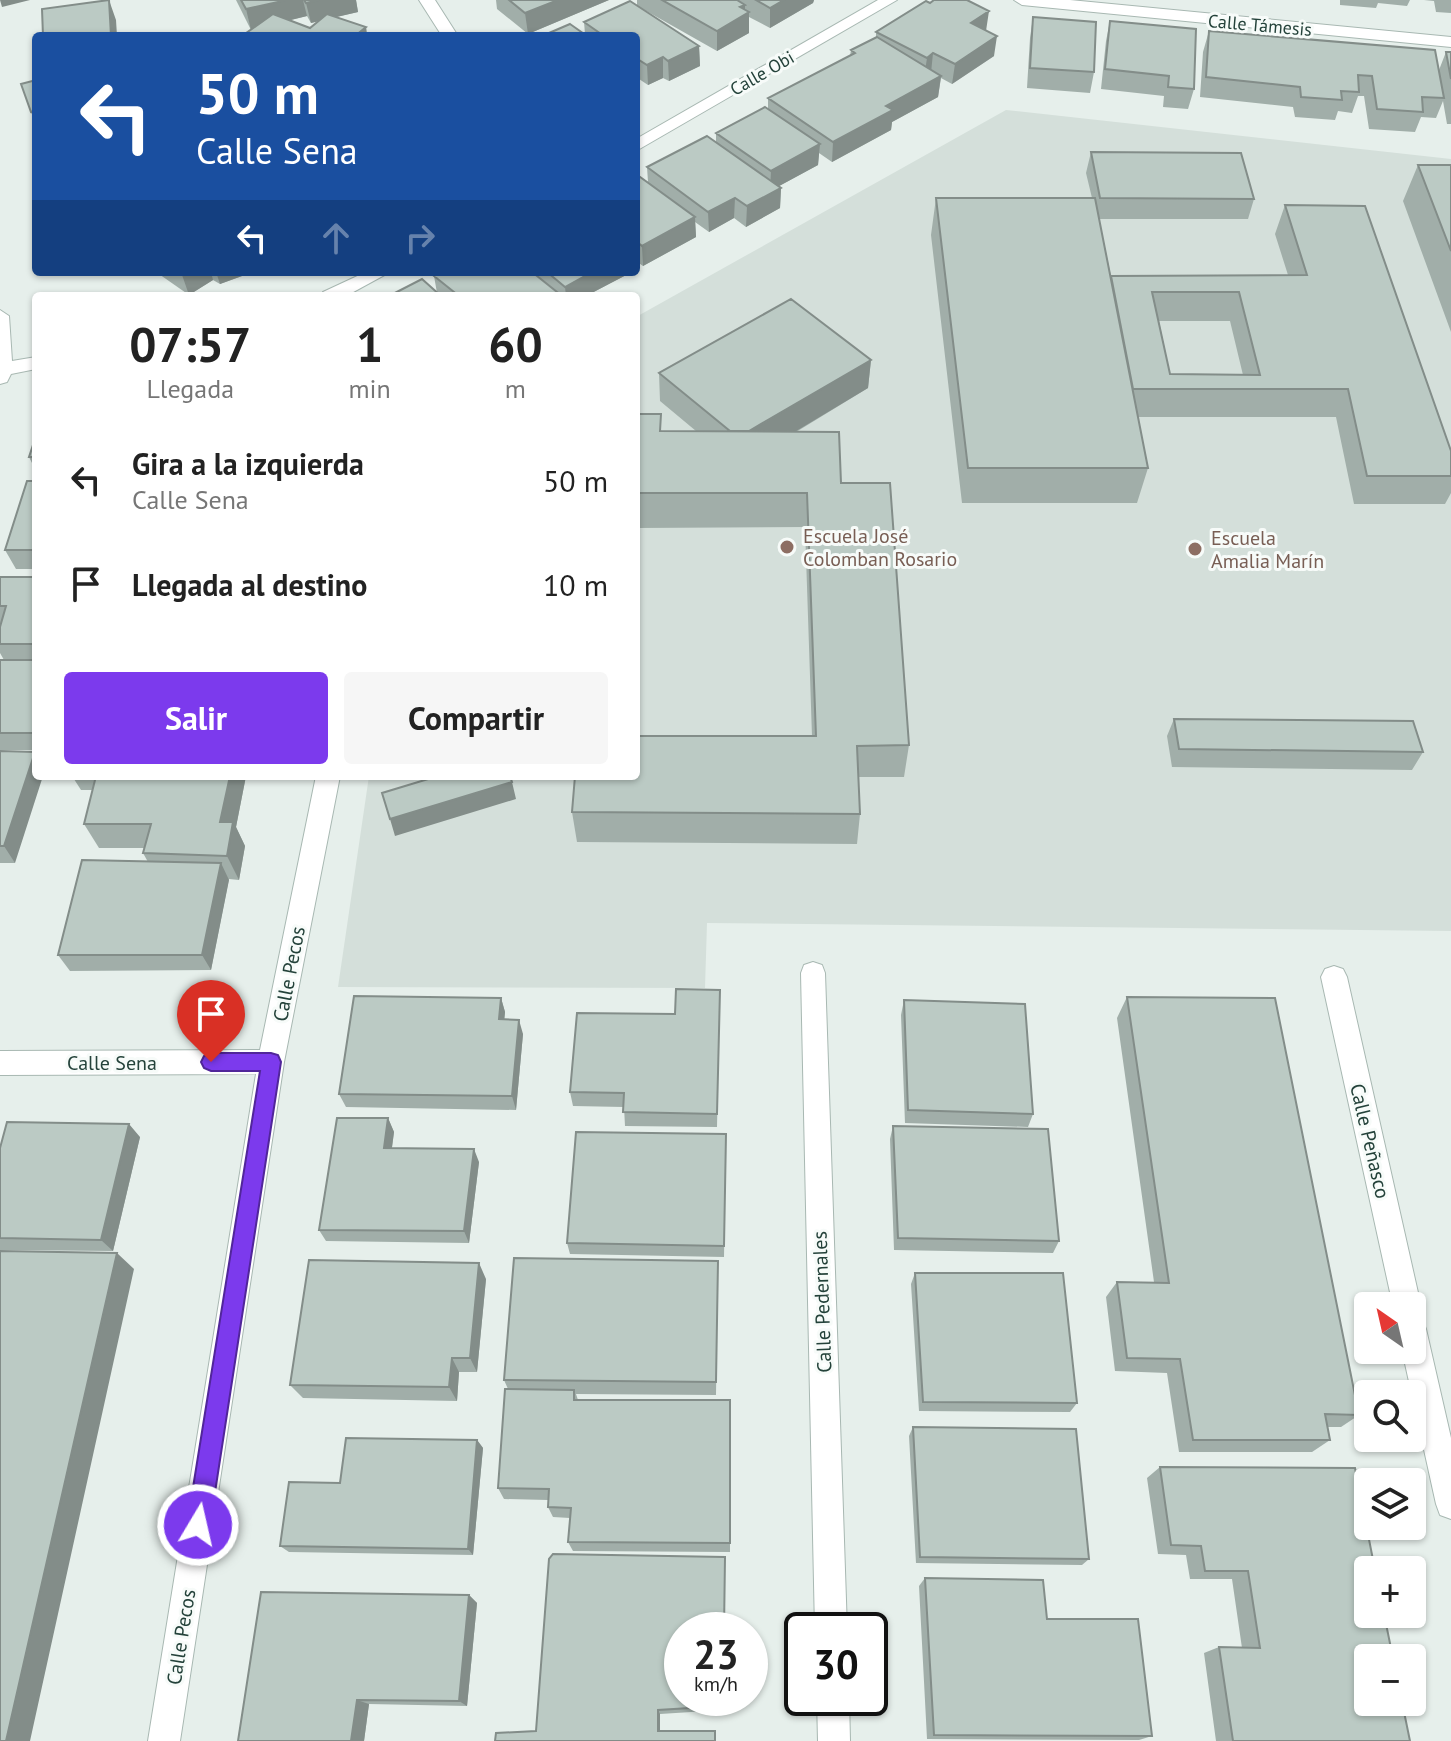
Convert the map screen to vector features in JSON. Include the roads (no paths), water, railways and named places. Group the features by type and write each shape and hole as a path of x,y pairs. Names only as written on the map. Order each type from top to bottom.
{"street":[{"path":"427,0 447,32"},
{"name":"Calle Obi","path":"640,144 889,0"},
{"name":"Calle Támesis","path":"1022,0 1451,42"},
{"path":"338,292 372,276"},
{"path":"0,316 1,373 32,364"},
{"name":"Calle Pecos","path":"164,1741 271,1062 327,780"},
{"name":"Calle Pedernales","path":"813,973 831,1612"},
{"name":"Calle Peñasco","path":"1334,977 1404,1292"},
{"name":"Calle Sena","path":"0,1063 271,1062"},
{"path":"1420,1364 1451,1504"},
{"path":"833,1716 834,1741"}],"place":[{"name":"Escuela José Colomban Rosario","path":"787,547"},
{"name":"Escuela Amalia Marín","path":"1195,549"}]}
